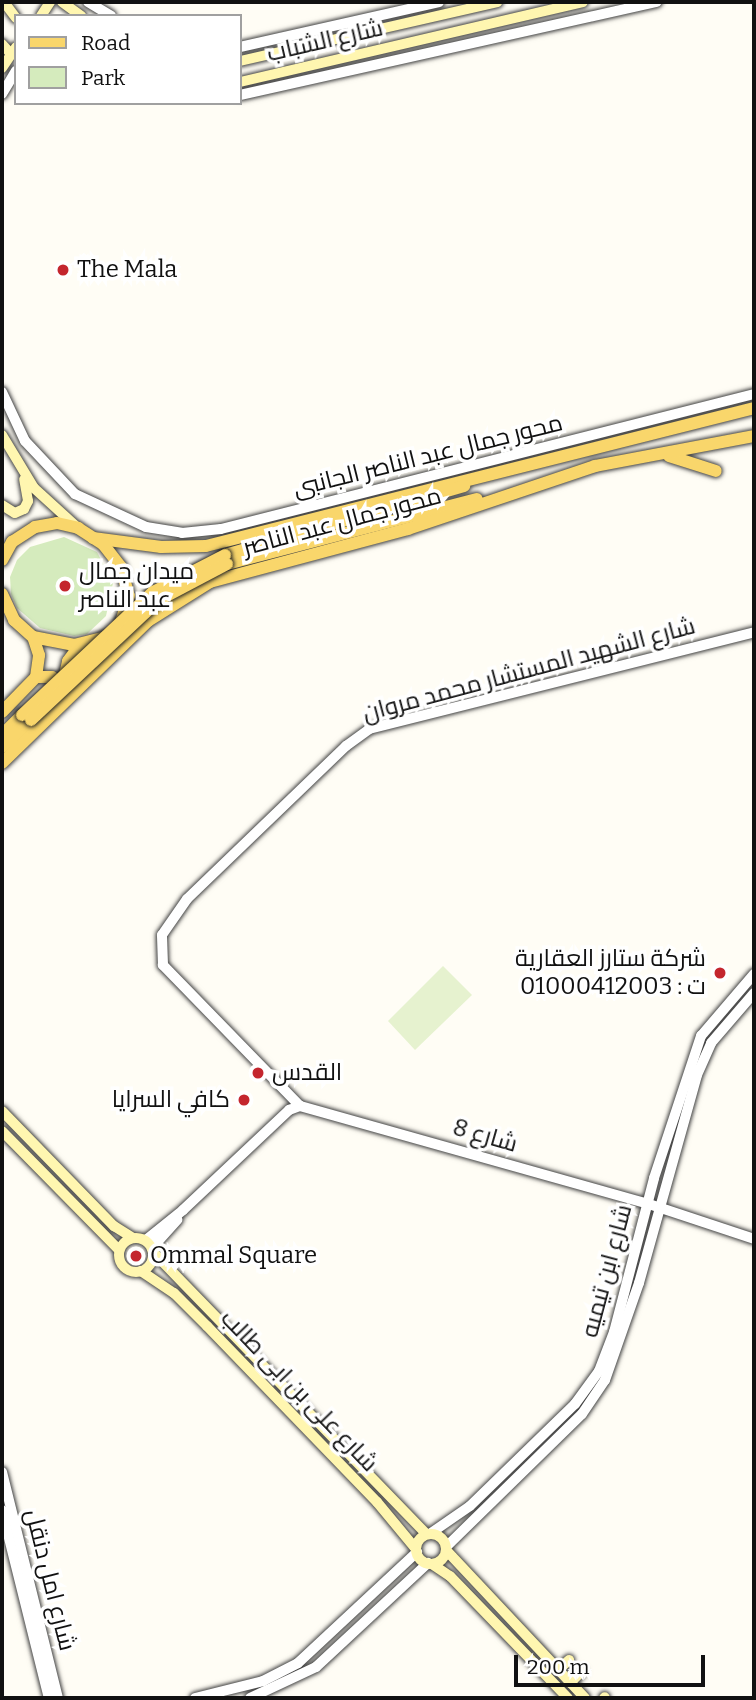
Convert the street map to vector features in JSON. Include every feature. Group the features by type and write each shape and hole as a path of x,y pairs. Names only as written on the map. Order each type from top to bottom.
{"main road":[{"path":"62,2 77,14"},
{"name":"شارع الشباب","path":"242,61 497,2"},
{"name":"شارع الشباب","path":"242,82 583,2"},
{"path":"2,21 5,3"},
{"path":"2,44 13,51 2,68"},
{"name":"محور جمال عبد الناصر","path":"93,538 161,547 201,546 340,505 425,484 492,472 751,411"},
{"path":"2,435 22,473 78,528 113,555 124,575 129,602 122,621 107,636 81,644 60,644 33,637 17,623 2,594"},
{"name":"محور جمال عبد الناصر","path":"2,763 158,614 229,574 408,529 493,498 596,466 754,436"},
{"path":"665,455 716,471"},
{"path":"2,735 141,602 187,570 225,555 451,491 492,472"},
{"path":"2,505 15,513 27,505 22,473"},
{"path":"2,747 148,609 199,575 458,502 493,498"},
{"path":"2,553 17,537 35,527 57,523 78,528"},
{"path":"122,621 158,614"},
{"path":"2,622 17,623"},
{"path":"2,712 36,677 39,655 33,637"},
{"path":"64,703 65,668 81,644"},
{"path":"36,677 48,676 58,682 64,693 64,703"},
{"path":"2,1111 114,1226 151,1247 151,1264 141,1271 125,1268 119,1250 56,1195 2,1131"},
{"path":"103,1236 114,1226"},
{"path":"119,1250 133,1237"},
{"name":"شارع على بن ابى طالب","path":"151,1247 428,1534"},
{"name":"شارع على بن ابى طالب","path":"141,1271 174,1293 204,1330 416,1551"},
{"path":"568,1698 456,1582 416,1551 428,1534 443,1539 446,1549 585,1698"},
{"path":"430,1563 440,1561 446,1549"},
{"path":"558,1670 569,1660"},
{"path":"570,1683 581,1672"}],"street":[{"path":"88,2 108,14"},
{"path":"242,47 439,2"},
{"path":"242,95 657,2"},
{"path":"2,94 14,74"},
{"name":"محور جمال عبد الناصر الجانبى","path":"2,392 10,417 47,468 75,494 111,513 164,531 199,533 340,505"},
{"name":"محور جمال عبد الناصر الجانبى","path":"425,484 754,394"},
{"name":"شارع الشهيد المستشار محمد مروان","path":"300,1106 163,965 162,935 187,899 346,746 369,729 754,632"},
{"name":"شارع ابن تيميه","path":"428,1534 470,1506 592,1382 614,1332 646,1203 701,1036 711,1021 754,974"},
{"name":"شارع ابن تيميه","path":"446,1549 582,1414 606,1380 622,1340 659,1207 711,1043 754,993"},
{"path":"711,1021 721,1029"},
{"path":"701,1036 711,1043"},
{"path":"151,1247 183,1210 289,1110 300,1106"},
{"name":"شارع 8","path":"300,1106 646,1203 754,1239"},
{"name":"شارع امل دنقل","path":"2,1472 58,1698"},
{"name":"شارع امل دنقل","path":"2,1510 50,1698"},
{"path":"195,1698 235,1693 305,1659 416,1551"},
{"path":"250,1698 316,1667 430,1563"}],"green space":[{"path":"64,537 97,552 113,583 106,616 87,634 74,636 40,628 17,608 11,594 10,577 17,560 30,547"},
{"path":"443,966 472,995 415,1050 388,1021"}],"place":[{"name":"The Mala","path":"63,270"},
{"name":"ميدان جمال عبد الناصر","path":"65,586"},
{"name":"شركة ستارز العقارية ت : 01000412003","path":"720,973"},
{"name":"القدس","path":"258,1073"},
{"name":"كافي السرايا","path":"244,1100"},
{"name":"Ommal Square","path":"136,1256"}]}
